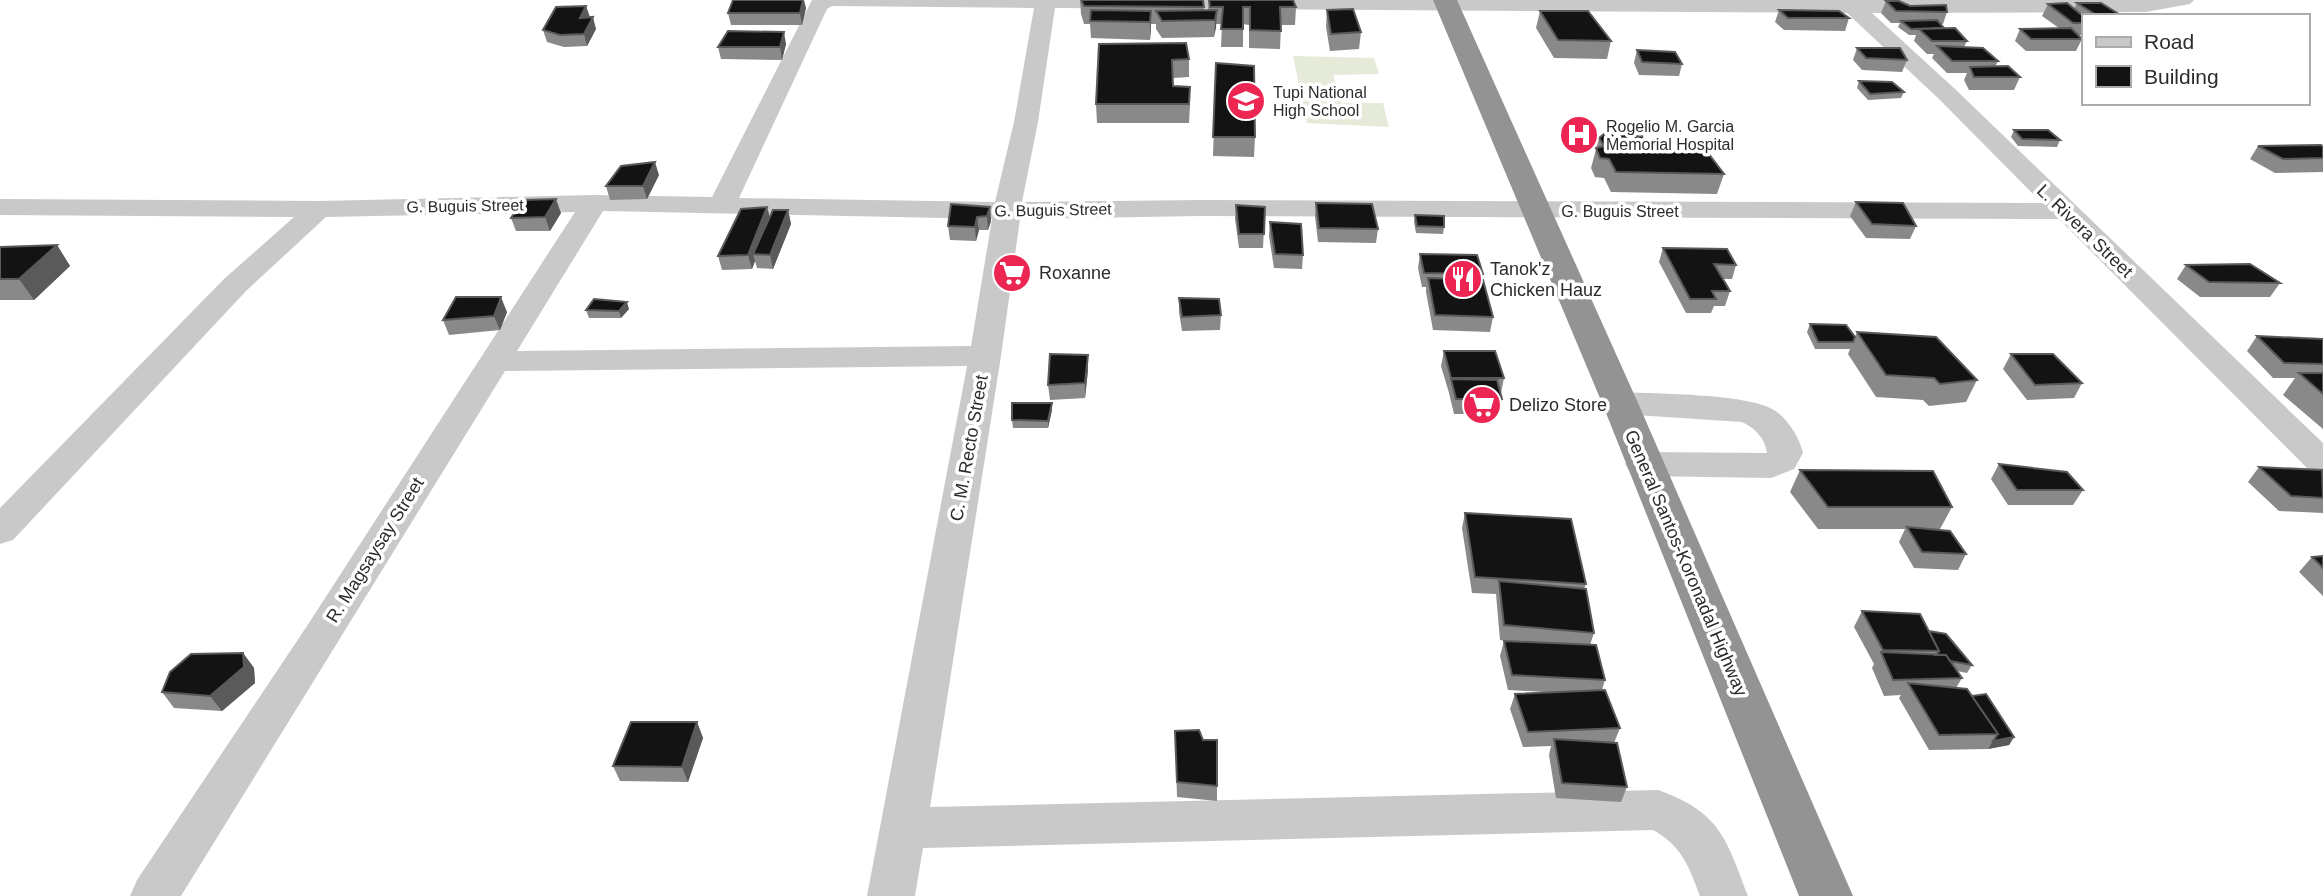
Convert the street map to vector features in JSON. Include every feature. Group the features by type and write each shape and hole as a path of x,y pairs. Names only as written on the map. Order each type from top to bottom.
{"highway":[{"name":"General Santos-Koronadal Highway","path":"1446,2 1620,403 1643,464 1826,896"}],"street":[{"path":"721,206 818,5 828,0 2123,7 2183,0"},
{"name":"C. M. Recto Street","path":"891,896 985,356 1007,211 1026,122 1046,0"},
{"name":"L. Rivera Street","path":"1848,4 1947,94 2323,463"},
{"name":"G. Buguis Street","path":"13,207 319,209 594,203 1007,211 1201,208 2064,211"},
{"name":"R. Magsaysay Street","path":"154,896 321,637 594,203"},
{"path":"0,227 13,207"},
{"path":"0,531 235,285 319,209"},
{"path":"494,362 985,356"},
{"path":"1620,403 1745,411 1765,419 1783,442 1785,453 1781,461 1771,466 1643,464"},
{"path":"903,828 1658,810 1683,821 1703,841 1724,896"}],"green space":[{"path":"1293,56 1374,58 1379,74 1333,75 1342,103 1383,103 1389,127 1307,123"}],"building":[{"path":"733,0 803,0 800,13 728,13"},
{"path":"1081,0 1203,0 1204,7 1084,6"},
{"path":"1209,0 1293,0 1296,7 1280,7 1281,31 1250,30 1250,7 1243,7 1243,29 1221,29 1223,7 1210,7"},
{"path":"1886,1 1899,1 1910,6 1946,5 1947,12 1896,11"},
{"path":"2067,3 2082,15 2082,23 2073,23 2048,4"},
{"path":"2077,3 2101,3 2119,14 2095,14"},
{"path":"586,6 580,18 593,17 584,34 560,35 543,30 556,7"},
{"path":"1353,9 1361,32 1331,34 1327,10"},
{"path":"1091,10 1151,11 1150,22 1090,21"},
{"path":"1217,10 1215,20 1162,21 1156,11"},
{"path":"1779,10 1839,11 1849,18 1788,18"},
{"path":"1540,11 1588,11 1611,41 1558,40"},
{"path":"1937,20 1944,28 1911,29 1901,21"},
{"path":"1955,28 1967,41 1932,41 1919,29"},
{"path":"2071,28 2082,39 2031,39 2020,29"},
{"path":"728,31 784,32 780,47 718,47"},
{"path":"1186,43 1189,59 1172,60 1173,86 1190,87 1189,104 1096,104 1099,44"},
{"path":"1937,46 1983,48 1998,61 1952,61"},
{"path":"1857,48 1900,48 1907,60 1866,58"},
{"path":"1637,50 1675,52 1682,64 1642,62"},
{"path":"1216,63 1254,66 1255,137 1213,137"},
{"path":"2008,66 2020,77 1974,77 1970,67"},
{"path":"1859,81 1892,82 1904,92 1870,94"},
{"path":"1616,128 1633,129 1635,136 1642,136 1646,149 1708,153 1724,174 1616,172 1609,159 1600,158 1596,148 1604,146 1599,138 1604,134 1617,134"},
{"path":"2014,130 2048,130 2060,140 2022,139"},
{"path":"2321,145 2323,158 2283,159 2258,146"},
{"path":"655,162 643,186 606,186 621,166"},
{"path":"556,199 545,217 511,218 523,200"},
{"path":"1856,202 1903,203 1916,226 1872,224"},
{"path":"1316,203 1372,204 1378,229 1319,228"},
{"path":"951,204 990,207 987,216 977,217 975,227 948,226"},
{"path":"1236,205 1265,207 1264,234 1239,234"},
{"path":"767,207 748,255 718,256 741,209"},
{"path":"773,210 788,210 770,255 753,254"},
{"path":"1415,215 1444,216 1444,227 1417,226"},
{"path":"1270,222 1301,224 1303,255 1275,254"},
{"path":"57,245 19,279 0,279 0,247"},
{"path":"1663,248 1727,249 1736,265 1714,264 1730,291 1712,291 1716,299 1690,299"},
{"path":"1420,254 1477,255 1483,274 1424,273"},
{"path":"2250,264 2280,283 2209,282 2186,265"},
{"path":"1428,278 1483,280 1493,317 1435,315"},
{"path":"456,297 501,297 494,316 443,320"},
{"path":"1179,298 1219,299 1221,315 1182,317"},
{"path":"594,299 627,302 619,311 586,310"},
{"path":"1810,324 1846,325 1855,337 1853,342 1818,342"},
{"path":"1857,332 1936,337 1977,380 1940,384 1934,378 1886,375"},
{"path":"2257,336 2323,339 2323,364 2284,363"},
{"path":"1444,351 1495,351 1504,378 1451,378"},
{"path":"1050,354 1088,355 1085,383 1048,385"},
{"path":"2011,354 2053,354 2082,383 2035,385"},
{"path":"2299,373 2323,373 2323,394"},
{"path":"1451,379 1497,380 1502,399 1456,399"},
{"path":"1012,403 1052,403 1048,421 1012,420"},
{"path":"1999,464 2067,472 2083,490 2017,490"},
{"path":"2259,467 2322,470 2323,498 2291,496"},
{"path":"1800,470 1933,471 1952,507 1828,507"},
{"path":"1465,513 1571,519 1586,584 1475,577"},
{"path":"1907,527 1950,531 1966,554 1922,552"},
{"path":"2323,556 2323,568 2312,557"},
{"path":"1499,581 1586,589 1594,633 1504,625"},
{"path":"1862,611 1920,614 1939,651 1883,650"},
{"path":"1929,631 1946,634 1972,665 1950,661 1946,655 1936,655 1939,651"},
{"path":"1504,641 1596,645 1605,680 1512,675"},
{"path":"1881,652 1946,655 1962,678 1893,680"},
{"path":"243,653 244,667 210,696 162,692 170,672 191,654"},
{"path":"1908,683 1967,689 1998,734 1939,735"},
{"path":"1605,690 1620,728 1528,732 1515,694"},
{"path":"1986,694 2014,737 1993,741 1998,734 1972,696"},
{"path":"631,722 697,722 682,767 613,766"},
{"path":"1199,730 1203,740 1217,740 1217,786 1177,782 1175,731"},
{"path":"1554,739 1617,743 1627,787 1562,783"}],"place":[{"name":"Tupi National High School","path":"1246,101"},
{"name":"Rogelio M. Garcia Memorial Hospital","path":"1579,135"},
{"name":"Roxanne","path":"1012,273"},
{"name":"Tanok'z Chicken Hauz","path":"1463,279"},
{"name":"Delizo Store","path":"1482,405"}]}
